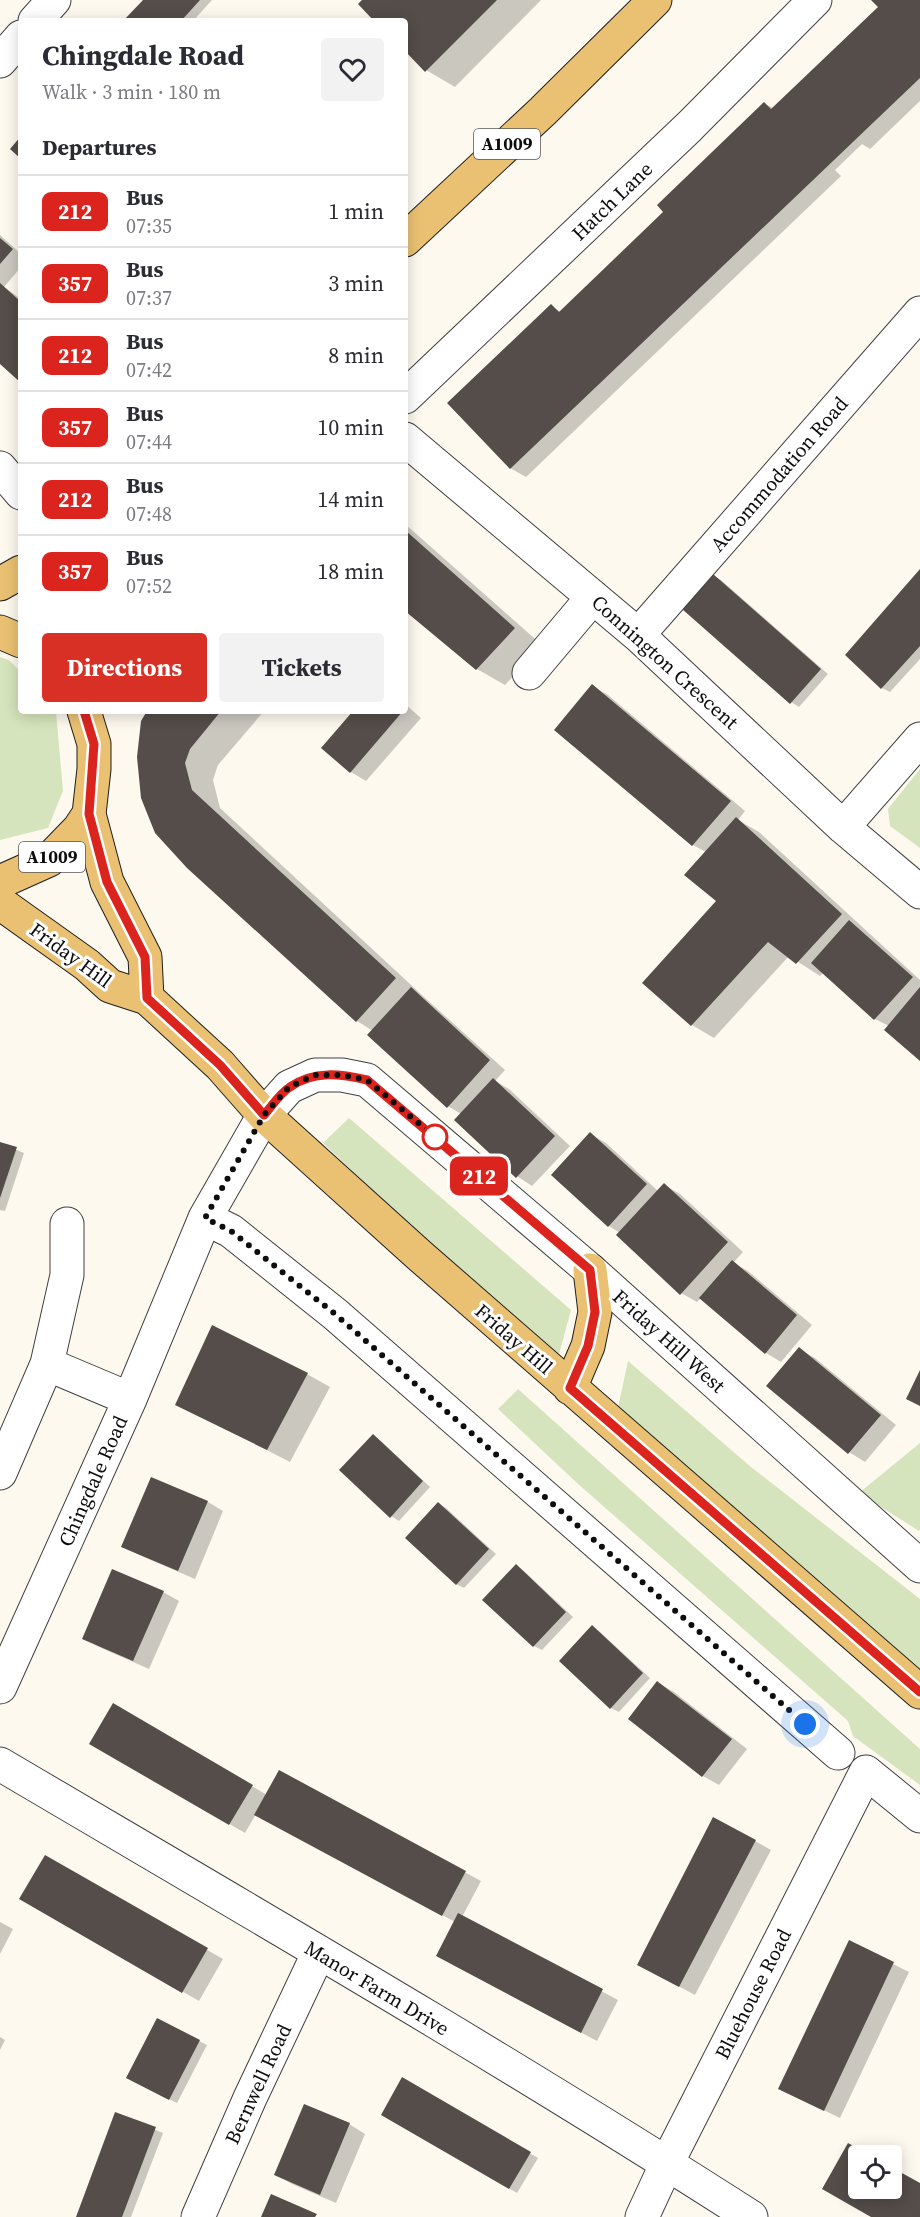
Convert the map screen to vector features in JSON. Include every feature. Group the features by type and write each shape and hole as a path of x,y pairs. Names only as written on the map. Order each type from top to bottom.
{"main road":[{"name":"A1009","path":"408,237 543,111 655,0"},
{"path":"0,584 18,574"},
{"path":"0,632 18,640"},
{"name":"A1009","path":"0,882 49,860 79,830 89,814 94,744 85,714"},
{"name":"Friday Hill","path":"89,814 107,882 145,957 147,998"},
{"name":"Friday Hill","path":"0,903 87,965 110,986 147,998 220,1065 264,1115 570,1388 920,1692"},
{"path":"570,1388 588,1346 595,1312 590,1270"}],"street":[{"path":"38,18 54,0"},
{"name":"Hatch Lane","path":"408,395 689,127 815,0"},
{"path":"0,61 18,40"},
{"name":"Accommodation Road","path":"638,635 920,313"},
{"name":"Connington Crescent","path":"408,442 638,635 843,826 920,892"},
{"path":"0,468 18,489"},
{"path":"529,673 592,597"},
{"path":"843,826 920,739"},
{"name":"Friday Hill West","path":"264,1115 289,1087 315,1075 342,1075 367,1080 590,1270 920,1566"},
{"name":"Chingdale Road","path":"0,1687 14,1620 130,1399 205,1218 264,1115"},
{"path":"205,1218 231,1231 335,1314 838,1753"},
{"path":"0,1473 47,1364 68,1275 67,1224"},
{"path":"47,1364 130,1399"},
{"name":"Manor Farm Drive","path":"0,1764 319,1952 667,2163 751,2217"},
{"name":"Bluehouse Road","path":"642,2217 667,2163 866,1772 920,1816"},
{"name":"Bernwell Road","path":"198,2217 250,2098 319,1952"}],"green space":[{"path":"0,657 9,660 18,669 18,714 56,714 63,791 48,828 0,840"},
{"path":"920,769 920,848 890,826 888,809"},
{"path":"349,1118 571,1310 556,1365 323,1143"},
{"path":"628,1361 751,1467 920,1599 920,1675 617,1412"},
{"path":"518,1389 920,1749 920,1785 853,1736 848,1721 577,1483 498,1409"},
{"path":"920,1443 920,1529 919,1531 859,1493"}],"building":[{"path":"143,0 200,0 184,18 126,18"},
{"path":"362,0 497,0 425,72 408,54 408,18 371,18 358,4"},
{"path":"871,0 920,0 920,78 510,469 447,403 551,304 559,312 663,212 657,205 764,102 771,109 878,7"},
{"path":"18,140 18,156 10,149"},
{"path":"0,238 13,249 0,264"},
{"path":"0,283 18,299 18,380 0,364"},
{"path":"408,533 515,628 476,670 408,613"},
{"path":"920,569 920,646 881,689 845,655"},
{"path":"713,574 821,669 790,704 682,609"},
{"path":"592,684 731,801 692,846 554,730"},
{"path":"145,714 219,714 190,749 185,763 192,790 396,978 356,1022 187,868 155,833 141,798 137,757 141,721"},
{"path":"350,714 400,714 350,773 321,748"},
{"path":"736,817 842,914 796,964 768,942 691,1026 642,983 716,901 684,875"},
{"path":"849,920 913,977 874,1020 811,963"},
{"path":"411,987 490,1060 447,1108 367,1035"},
{"path":"920,987 920,1061 884,1030"},
{"path":"493,1078 555,1136 516,1178 454,1120"},
{"path":"590,1132 647,1184 608,1227 551,1175"},
{"path":"0,1142 17,1147 0,1198"},
{"path":"664,1183 728,1242 680,1295 616,1235"},
{"path":"732,1260 797,1315 765,1354 699,1298"},
{"path":"212,1325 308,1373 267,1450 175,1405"},
{"path":"799,1347 881,1415 848,1454 766,1386"},
{"path":"920,1370 920,1406 906,1399"},
{"path":"373,1434 423,1481 390,1518 339,1470"},
{"path":"151,1477 208,1501 178,1571 121,1547"},
{"path":"438,1502 489,1549 456,1585 405,1538"},
{"path":"516,1564 566,1612 533,1647 482,1600"},
{"path":"112,1569 164,1591 133,1661 82,1639"},
{"path":"592,1625 643,1673 610,1709 559,1661"},
{"path":"657,1681 732,1739 702,1777 628,1719"},
{"path":"113,1703 253,1785 229,1825 89,1744"},
{"path":"279,1770 466,1871 442,1916 254,1815"},
{"path":"713,1817 756,1840 679,1987 637,1965"},
{"path":"45,1855 208,1948 182,1993 19,1899"},
{"path":"458,1913 603,1989 581,2033 436,1956"},
{"path":"849,1940 894,1962 824,2111 778,2089"},
{"path":"157,2018 200,2040 169,2100 126,2078"},
{"path":"402,2077 531,2152 509,2189 381,2115"},
{"path":"304,2104 350,2123 320,2195 274,2175"},
{"path":"115,2112 156,2127 122,2217 76,2217"},
{"path":"848,2143 852,2145 848,2145 848,2199 902,2199 902,2173 920,2183 920,2217 871,2217 822,2189"},
{"path":"271,2194 317,2214 315,2217 261,2217"}],"bus line":[{"name":"212","path":"85,714 94,744 89,814 107,882 145,957 147,998 220,1065 264,1115 289,1087 315,1075 342,1075 367,1080 590,1270 595,1312 588,1346 570,1388 920,1692"}],"route":[{"path":"435,1137 367,1080 342,1075 315,1075 289,1087 264,1115 205,1218 231,1231 335,1314 805,1724"}]}
